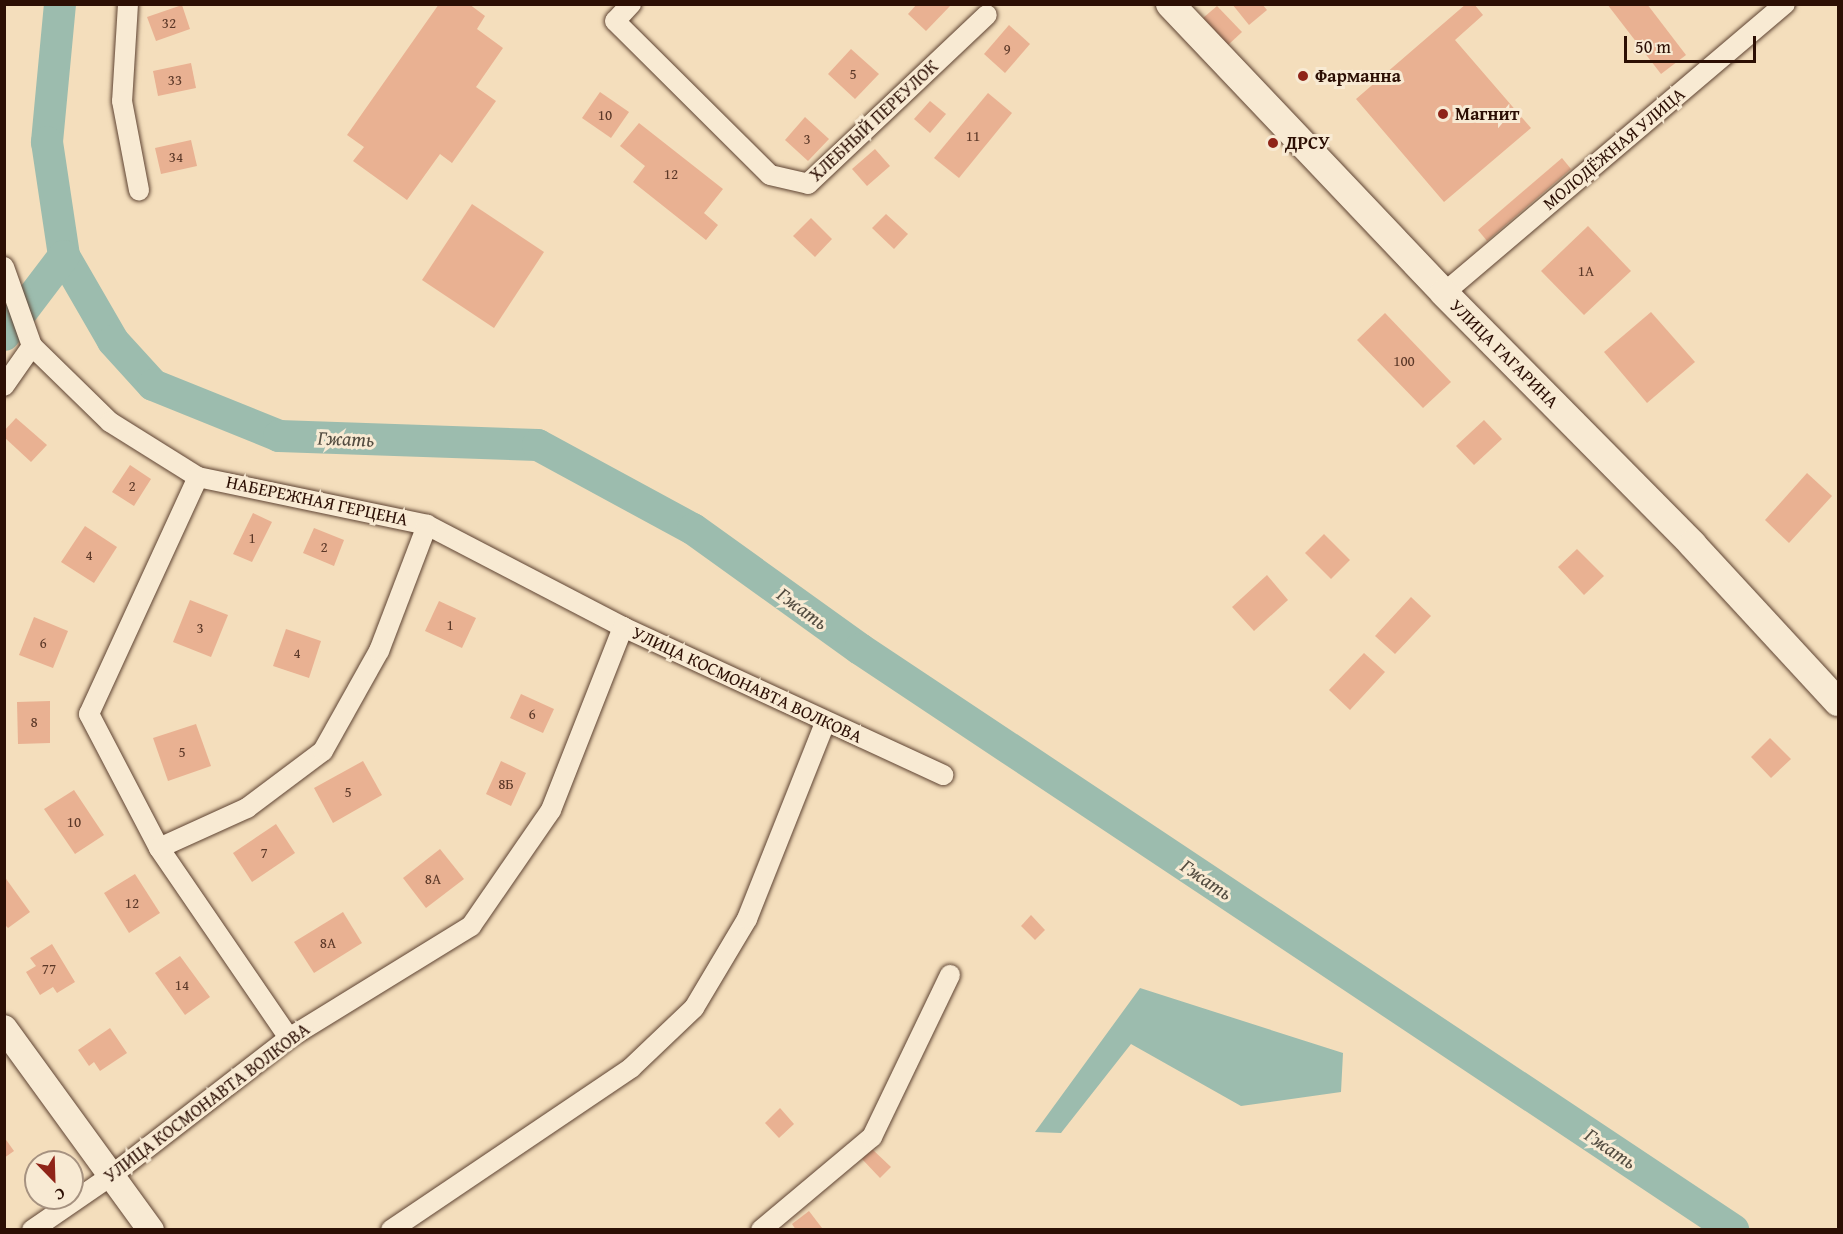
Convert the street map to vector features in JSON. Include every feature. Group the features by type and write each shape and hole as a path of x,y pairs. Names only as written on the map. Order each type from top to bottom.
{"main road":[{"name":"УЛИЦА ГАГАРИНА","path":"1170,4 1444,293 1692,544 1839,702"}],"street":[{"path":"128,4 122,100 139,190"},
{"name":"ХЛЕБНЫЙ ПЕРЕУЛОК","path":"631,4 615,21 770,175 808,184 987,15"},
{"name":"МОЛОДЁЖНАЯ УЛИЦА","path":"1444,293 1785,4"},
{"name":"НАБЕРЕЖНАЯ ГЕРЦЕНА","path":"4,267 32,346 110,422 198,477 427,525 623,627"},
{"path":"4,386 32,346"},
{"path":"198,477 89,714 159,848 289,1038"},
{"path":"159,848 247,808 323,751 379,651 427,525"},
{"name":"УЛИЦА КОСМОНАВТА ВОЛКОВА","path":"32,1230 112,1175 289,1038 471,926 551,810 623,627 825,723 944,775"},
{"path":"391,1230 632,1068 694,1008 747,919 825,723"},
{"path":"761,1230 872,1137 950,975"},
{"path":"4,1028 151,1230"}],"shaded area":[{"path":"1140,988 1343,1053 1341,1092 1241,1106 1131,1044 1061,1133 1035,1132"}],"building":[{"path":"439,4 469,4 485,16 477,29 503,48 476,87 496,101 452,163 440,154 407,200 353,161 364,147 347,135"},
{"path":"917,4 952,4 926,31 908,14"},
{"path":"1232,4 1262,4 1267,10 1249,25"},
{"name":"Магнит","path":"1466,4 1474,4 1483,15 1455,40 1531,128 1444,202 1356,99"},
{"path":"1607,4 1647,4 1686,55 1661,74"},
{"path":"182,5 190,29 156,41 147,17"},
{"path":"1217,6 1242,32 1228,45 1203,18"},
{"path":"1009,25 1030,44 1005,73 984,54"},
{"path":"851,49 879,74 855,99 828,74"},
{"path":"191,63 196,88 158,96 153,71"},
{"path":"600,92 629,112 611,138 582,118"},
{"path":"988,93 1012,113 959,178 934,158"},
{"path":"930,101 946,114 930,133 914,119"},
{"path":"805,117 829,139 808,161 785,140"},
{"path":"639,123 723,189 704,213 718,225 706,240 633,182 645,166 620,146"},
{"path":"191,140 197,166 161,174 155,148"},
{"path":"875,149 890,166 867,186 852,169"},
{"path":"1562,158 1571,169 1487,241 1478,230"},
{"path":"472,204 544,252 494,328 422,280"},
{"path":"886,214 908,234 894,249 872,228"},
{"path":"811,218 832,239 815,257 793,236"},
{"path":"1588,226 1631,271 1584,315 1541,271"},
{"path":"1651,312 1695,362 1647,403 1604,352"},
{"path":"1385,313 1451,382 1423,408 1357,340"},
{"path":"16,418 47,445 31,462 4,437 4,431"},
{"path":"1484,420 1502,439 1474,465 1456,446"},
{"path":"130,465 151,479 134,506 112,492"},
{"path":"1807,473 1832,496 1789,543 1765,520"},
{"path":"253,513 272,522 252,562 233,554"},
{"path":"85,526 117,547 94,583 61,562"},
{"path":"314,528 344,540 334,566 303,553"},
{"path":"1324,534 1350,560 1331,579 1305,553"},
{"path":"1577,549 1604,576 1584,595 1558,567"},
{"path":"1267,575 1288,600 1254,631 1232,607"},
{"path":"1411,597 1431,616 1395,654 1375,636"},
{"path":"190,600 228,615 211,657 173,642"},
{"path":"439,601 476,618 462,648 425,631"},
{"path":"34,617 68,631 53,668 19,655"},
{"path":"286,629 321,641 309,678 273,666"},
{"path":"1364,653 1385,672 1350,710 1329,690"},
{"path":"521,694 554,709 543,733 510,718"},
{"path":"50,701 50,743 18,744 17,702"},
{"path":"196,724 211,766 168,781 153,738"},
{"path":"1770,738 1791,759 1771,778 1751,757"},
{"path":"363,761 382,795 333,823 314,788"},
{"path":"501,761 526,773 511,806 486,794"},
{"path":"74,790 104,835 75,854 44,809"},
{"path":"276,824 295,853 252,882 233,853"},
{"path":"440,849 464,879 426,908 403,878"},
{"path":"135,874 160,913 129,933 104,893"},
{"path":"4,876 30,912 8,928 4,924"},
{"path":"343,912 362,943 314,973 294,942"},
{"path":"1031,915 1045,930 1035,940 1021,926"},
{"path":"52,944 75,982 57,993 53,987 40,995 26,972 36,966 30,958"},
{"path":"180,956 210,997 185,1015 155,973"},
{"path":"110,1028 127,1053 100,1071 94,1062 89,1066 78,1050"},
{"path":"780,1108 794,1124 779,1138 765,1123"},
{"path":"4,1137 14,1151 4,1158"},
{"path":"872,1149 891,1167 880,1178 862,1159"},
{"path":"809,1211 822,1228 796,1230 792,1224"}],"waterway":[{"name":"Гжать","path":"60,4 47,142 64,256 113,341 153,385 279,436 538,445 693,529 860,649 1733,1230"},
{"path":"4,335 64,256"}],"place":[{"name":"Фарманна","path":"1303,76"},
{"name":"Магнит","path":"1443,114"},
{"name":"ДРСУ","path":"1273,143"}]}
